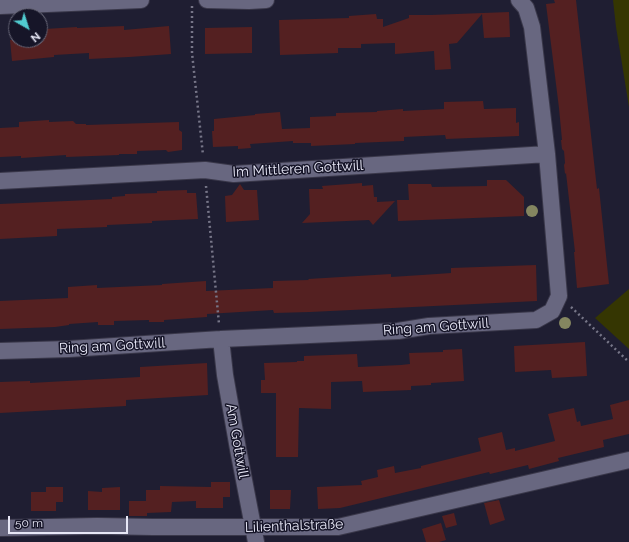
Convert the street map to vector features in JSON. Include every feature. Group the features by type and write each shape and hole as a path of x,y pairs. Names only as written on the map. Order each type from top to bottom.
{"street":[{"path":"0,6 141,0"},
{"path":"209,0 266,0"},
{"path":"519,0 526,8 532,27 547,154 559,296"},
{"name":"Im Mittleren Gottwill","path":"0,181 205,170 234,174 547,154"},
{"name":"Ring am Gottwill","path":"0,351 70,349 221,339 386,332 429,326 536,320 552,311 559,296"},
{"name":"Am Gottwill","path":"221,339 254,534"},
{"name":"Lilienthalstraße","path":"0,528 97,526 153,527 254,534 338,527 629,460"}],"path":[{"path":"559,296 629,362"}],"shaded area":[{"path":"613,0 629,0 629,107 616,27"},
{"path":"629,289 629,349 595,318"}],"building":[{"path":"554,0 576,0 609,284 577,288 575,252 564,165 564,151 562,149 559,108 546,4 555,3"},
{"path":"509,12 510,37 484,38 482,14 457,43 449,44 451,69 435,70 434,51 395,54 395,43 361,44 361,48 338,48 338,53 280,55 279,20 349,18 349,16 376,14 377,19 383,19 383,27 409,18 409,15"},
{"path":"124,26 124,30 169,26 171,54 89,59 89,53 54,55 54,57 12,61 11,48 48,48 48,29"},
{"path":"252,27 252,53 205,54 205,28"},
{"path":"483,101 484,109 516,108 516,123 519,122 519,136 446,139 445,135 404,137 404,141 355,144 311,146 311,143 293,143 293,141 250,144 251,148 238,149 238,146 213,147 212,131 214,131 214,119 280,112 282,129 310,128 310,117 336,116 336,113 377,112 403,109 403,111 444,109 444,102"},
{"path":"49,120 49,122 73,121 76,124 86,125 179,122 179,130 182,132 182,150 168,152 166,150 137,151 137,154 119,155 66,157 66,155 21,158 21,156 0,157 0,128 19,127 19,122"},
{"path":"487,180 506,180 524,197 524,216 398,221 397,200 409,200 408,184 431,184 432,187 487,186"},
{"path":"362,183 362,186 373,185 374,197 377,197 377,202 395,201 373,225 369,220 302,223 310,214 309,189 323,189 322,186"},
{"path":"240,184 244,190 257,190 259,220 226,222 225,196 232,195"},
{"path":"187,190 187,193 196,193 198,219 152,221 152,223 107,225 107,227 57,229 57,236 0,239 0,204 112,199 112,197 125,196 125,194"},
{"path":"536,265 537,301 310,312 274,313 273,310 207,314 207,317 164,320 164,322 149,322 149,320 114,321 114,325 98,325 98,322 69,324 55,327 0,329 0,301 68,298 68,287 97,285 97,288 206,281 206,291 273,288 273,281 391,274 391,277 451,273 451,268"},
{"path":"585,342 587,376 552,378 551,370 515,372 514,346"},
{"path":"462,349 464,381 411,386 411,390 363,392 362,381 331,382 331,409 299,408 298,457 276,457 276,393 261,393 261,380 265,380 264,363 304,361 304,356 357,354 358,367 401,365 410,364 409,353 443,352 443,350"},
{"path":"207,363 208,395 126,400 126,406 0,413 0,382 30,381 30,383 140,377 140,367"},
{"path":"629,400 629,434 603,440 604,447 558,458 559,461 529,469 528,465 490,474 489,472 340,508 318,509 317,487 362,485 361,481 378,477 377,470 394,466 395,473 421,468 421,466 481,451 478,438 502,432 506,450 515,448 515,451 555,441 548,414 574,408 577,422 580,421 581,426 613,419 610,405"},
{"path":"211,482 230,482 230,497 223,497 223,508 196,508 196,501 172,502 171,512 147,513 147,516 129,516 129,501 146,501 146,490 160,490 160,486 211,487"},
{"path":"46,487 63,487 63,502 56,502 56,511 31,511 31,492 46,492"},
{"path":"120,487 120,510 88,510 88,491 102,492 102,488"},
{"path":"270,490 291,490 290,509 270,509"},
{"path":"499,500 505,520 490,525 484,503"},
{"path":"454,513 457,525 446,528 442,516"},
{"path":"441,523 446,540 439,542 426,542 422,529"}]}
